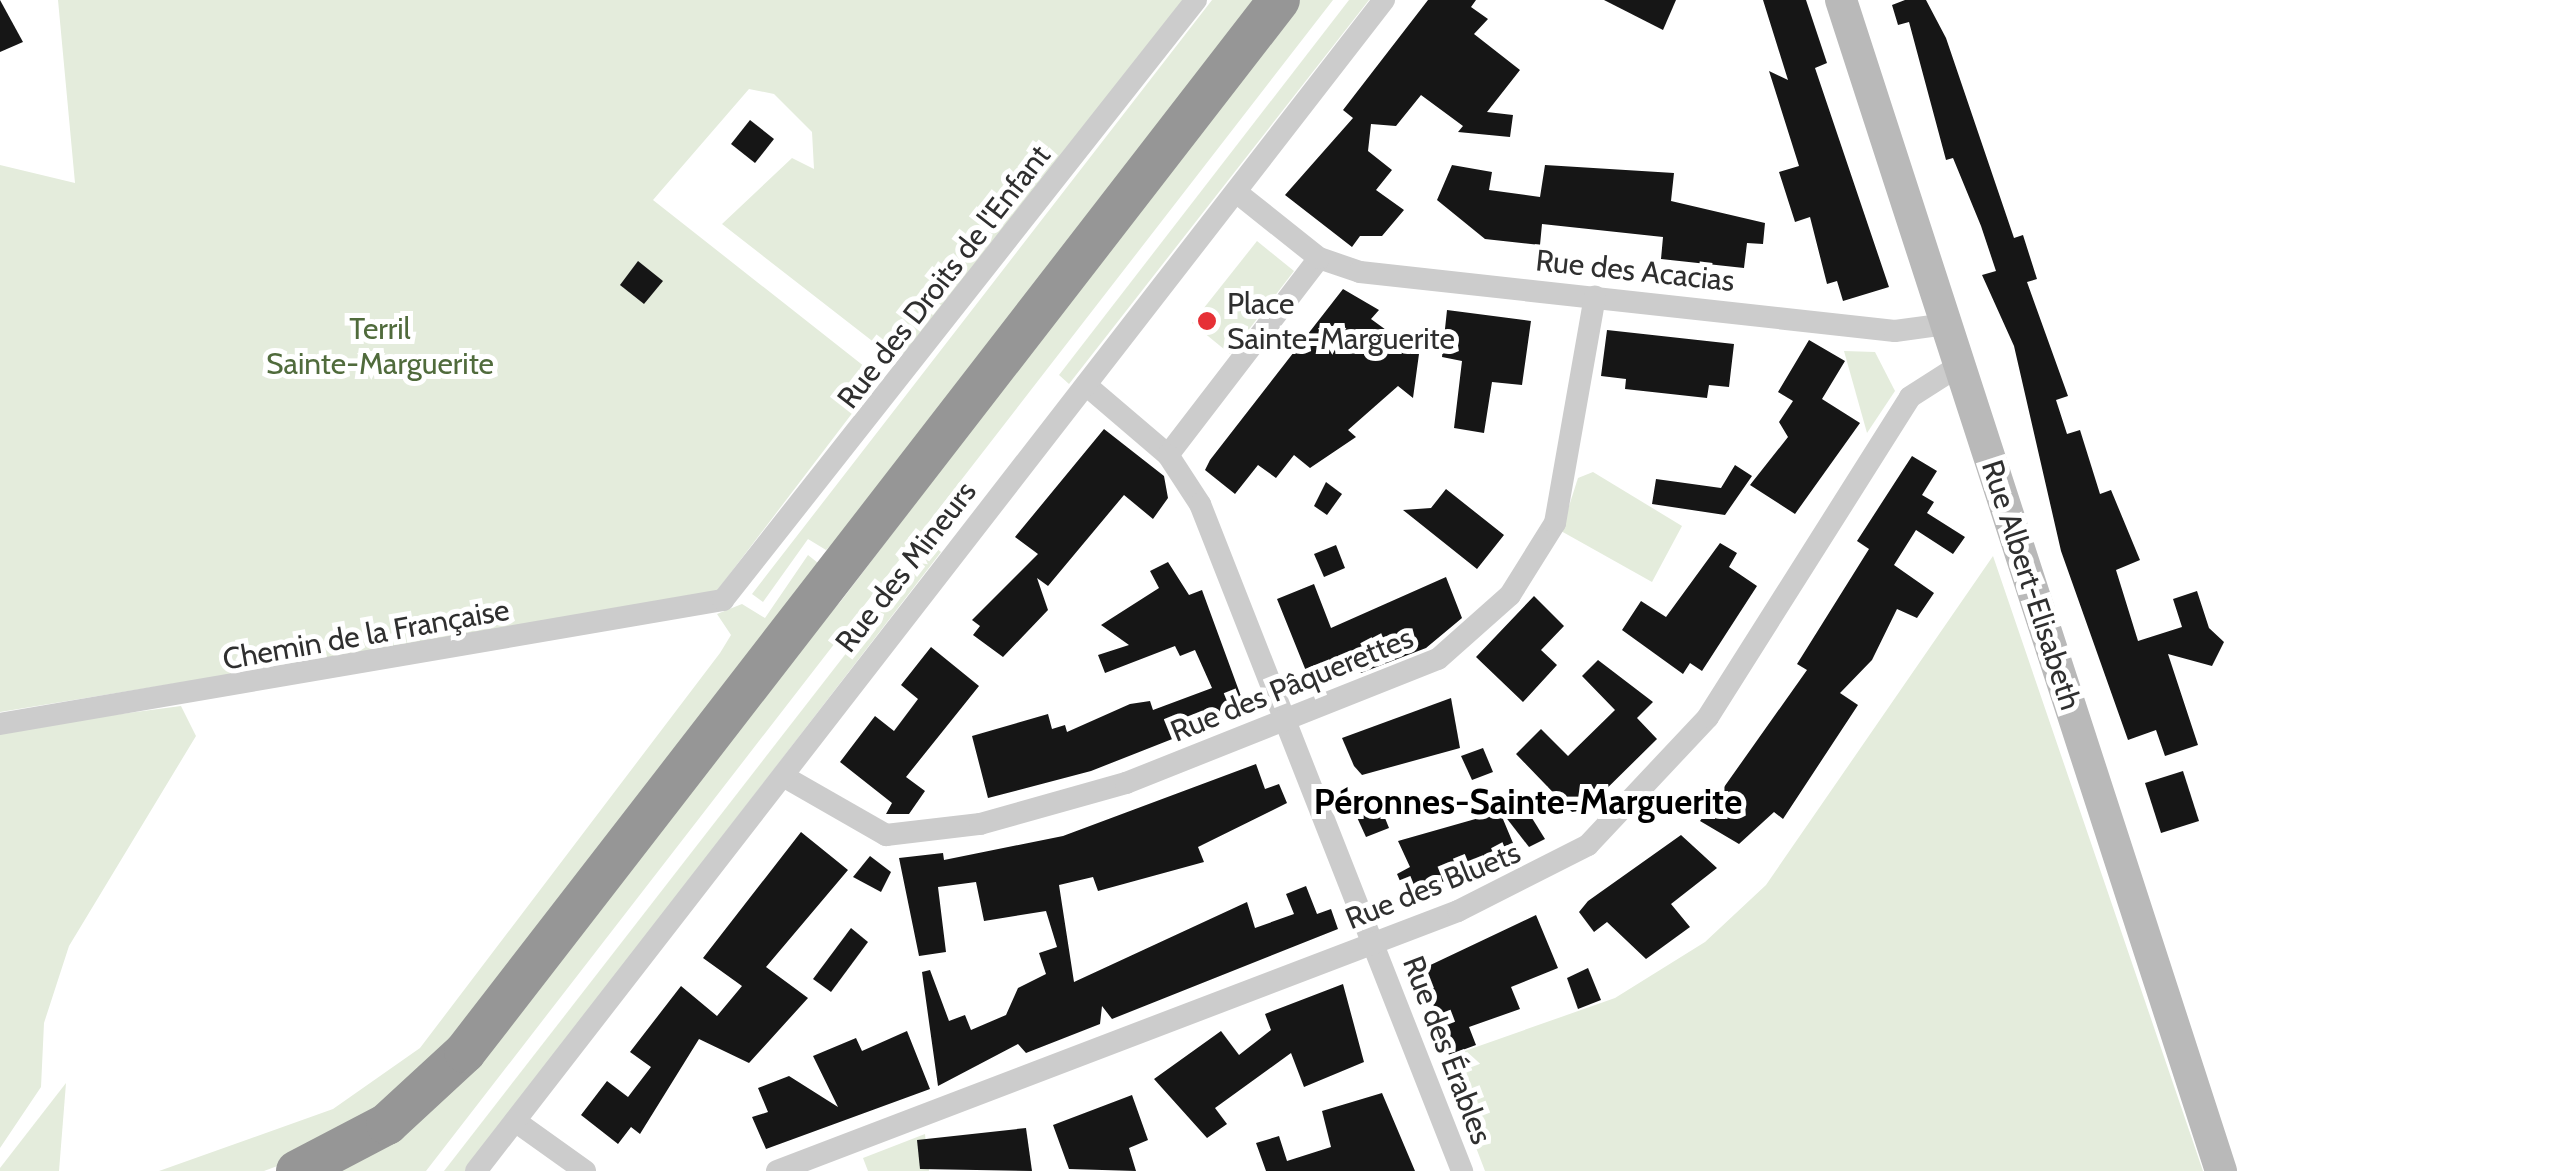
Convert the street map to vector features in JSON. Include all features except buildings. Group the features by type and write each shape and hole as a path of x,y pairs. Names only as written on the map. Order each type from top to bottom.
{"highway":[{"path":"297,1171 388,1124 465,1052 1279,0"}],"street":[{"name":"Rue des Droits de l'Enfant","path":"738,591 1196,0"},
{"name":"Rue des Mineurs","path":"476,1171 1384,0"},
{"name":"Rue Albert-Elisabeth","path":"1841,0 2221,1171"},
{"path":"1086,385 1168,454 1319,258 1236,192"},
{"name":"Rue des Acacias","path":"1319,258 1360,272 1894,332 1946,324"},
{"name":"Rue des Pâquerettes","path":"783,776 875,832 910,835 1050,809 1285,725 1438,659 1510,595 1555,523 1568,482 1595,297"},
{"name":"Rue des Bluets","path":"778,1171 1373,943 1548,870 1623,816 1708,717 1904,406 1922,383 1960,365"},
{"name":"Rue des Érables","path":"1168,454 1193,488 1462,1171"},
{"name":"Chemin de la Française","path":"0,724 638,620 738,591"},
{"path":"515,1121 585,1171"}],"green space":[{"name":"Terril Sainte-Marguerite","path":"58,0 1185,0 906,354 880,347 722,224 792,158 814,169 812,132 774,94 749,89 653,200 879,378 713,596 0,712 0,165 75,183"},
{"path":"1212,0 1264,0 865,514 826,550 808,539 763,602 752,594"},
{"path":"1298,0 1333,0 426,1171 333,1171 841,601"},
{"path":"1349,0 1369,0 1069,384 1059,375"},
{"path":"1257,241 1294,271 1230,354 1192,323"},
{"path":"1844,351 1875,352 1895,391 1867,433"},
{"path":"1593,472 1682,526 1652,582 1561,531 1578,478"},
{"path":"931,544 941,552 465,1171 444,1171"},
{"path":"808,555 818,563 454,1049 323,1149 264,1171 159,1171 333,1109 420,1048 720,653 731,635 717,614 742,604 765,618"},
{"path":"1993,556 2203,1171 1485,1171 1442,1059 1615,998 1705,942 1766,885"},
{"path":"181,706 196,736 69,946 44,1023 41,1087 0,1148 0,730"},
{"path":"66,1083 59,1171 0,1171 0,1168"},
{"path":"925,1134 929,1171 868,1171 863,1158"}],"place":[{"name":"Place Sainte-Marguerite","path":"1207,321"}],"district":[{"name":"Péronnes-Sainte-Marguerite","path":"1528,802"}]}
